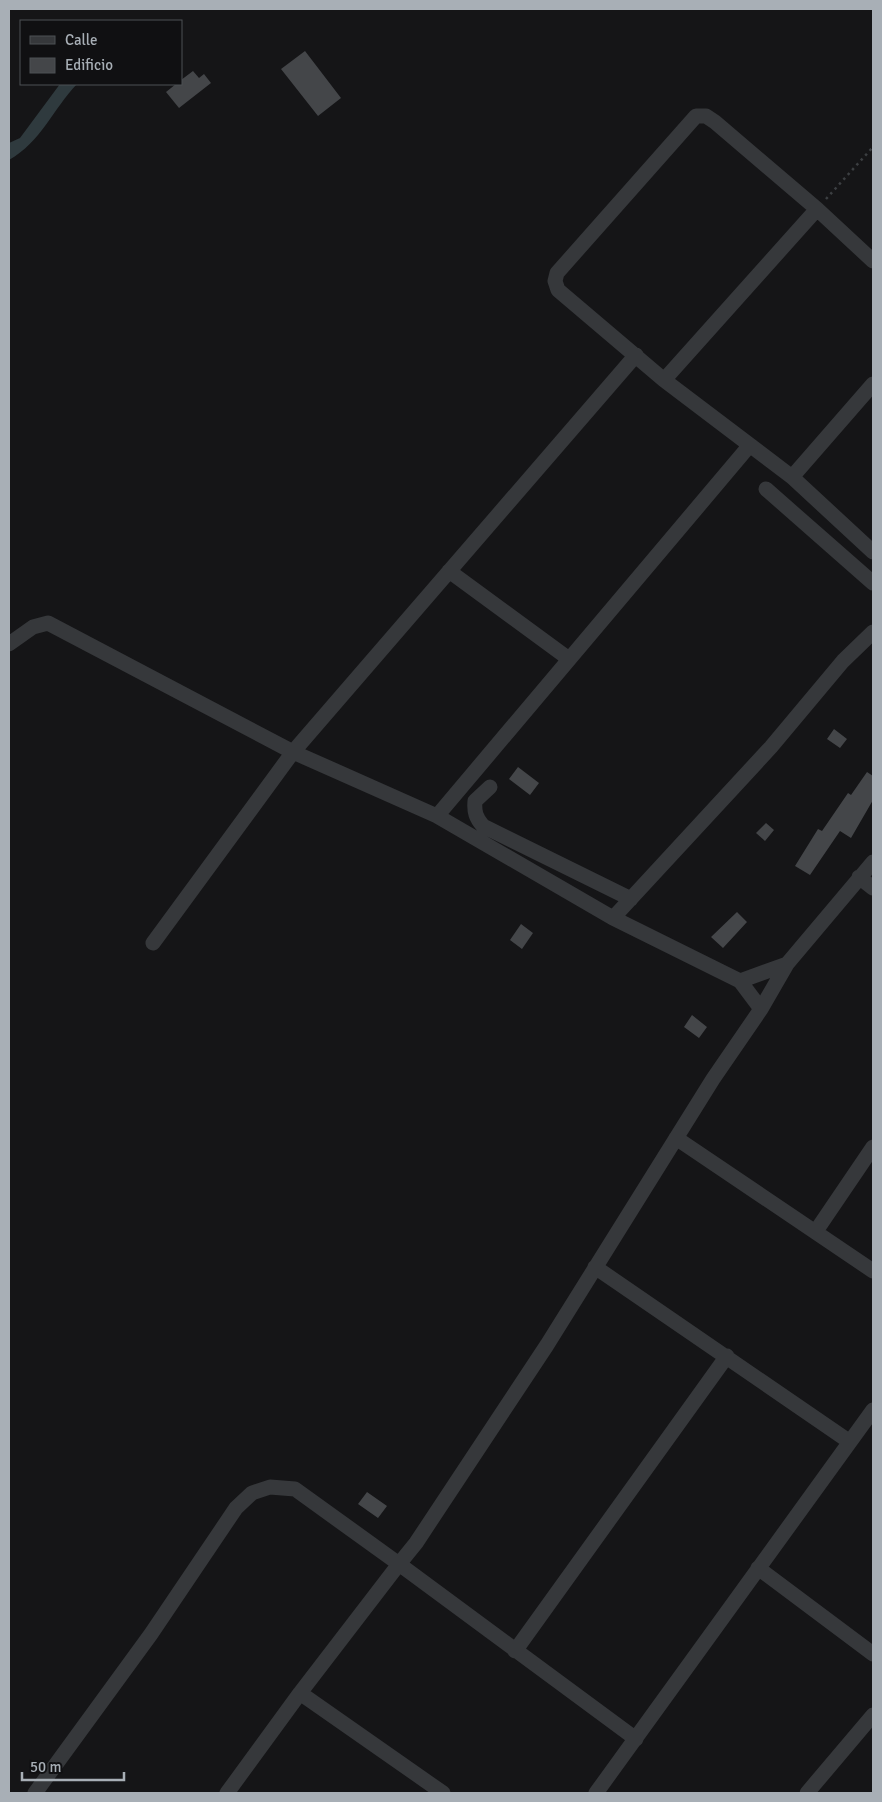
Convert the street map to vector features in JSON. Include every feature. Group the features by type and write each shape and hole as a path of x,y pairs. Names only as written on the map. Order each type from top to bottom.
{"street":[{"path":"873,261 817,209 715,122 706,116 696,116 557,273 556,281 558,290 664,380 792,477 873,552"},
{"path":"664,380 817,209"},
{"path":"153,943 293,752 636,355"},
{"path":"792,477 873,384"},
{"path":"437,816 750,445"},
{"path":"766,489 873,583"},
{"path":"449,571 569,659"},
{"path":"9,644 33,627 48,623 293,752 437,816 613,918 740,981 762,1009"},
{"path":"613,918 771,746 843,661 873,632"},
{"path":"490,787 475,801 474,810 477,819 483,826 631,899"},
{"path":"228,1793 300,1693 416,1543 595,1267 713,1078 762,1009 788,964 873,862"},
{"path":"859,877 873,888"},
{"path":"740,981 788,964"},
{"path":"676,1138 873,1271"},
{"path":"816,1231 873,1146"},
{"path":"595,1267 850,1442"},
{"path":"515,1651 727,1356"},
{"path":"596,1793 873,1410"},
{"path":"35,1793 151,1634 236,1508 252,1493 270,1486 295,1489 636,1738"},
{"path":"758,1568 873,1654"},
{"path":"300,1693 443,1793"},
{"path":"808,1793 873,1715"}],"path":[{"path":"817,209 873,146"}],"shaded area":[{"path":"59,85 76,85 30,144 9,160 9,143 20,138"}],"building":[{"path":"305,51 341,98 318,116 281,69"},
{"path":"193,71 199,78 204,74 211,83 179,108 166,92 175,85 182,85 182,79"},
{"path":"834,729 847,739 840,748 827,739"},
{"path":"518,767 539,783 530,795 509,779"},
{"path":"867,772 873,776 873,800 851,838 840,831 810,875 795,866 818,829 822,831 848,793 851,795"},
{"path":"766,823 774,830 765,841 756,833"},
{"path":"737,912 747,922 723,948 711,937"},
{"path":"521,924 533,933 522,949 510,940"},
{"path":"692,1015 707,1027 699,1038 684,1027"},
{"path":"367,1492 387,1506 378,1518 358,1504"}]}
